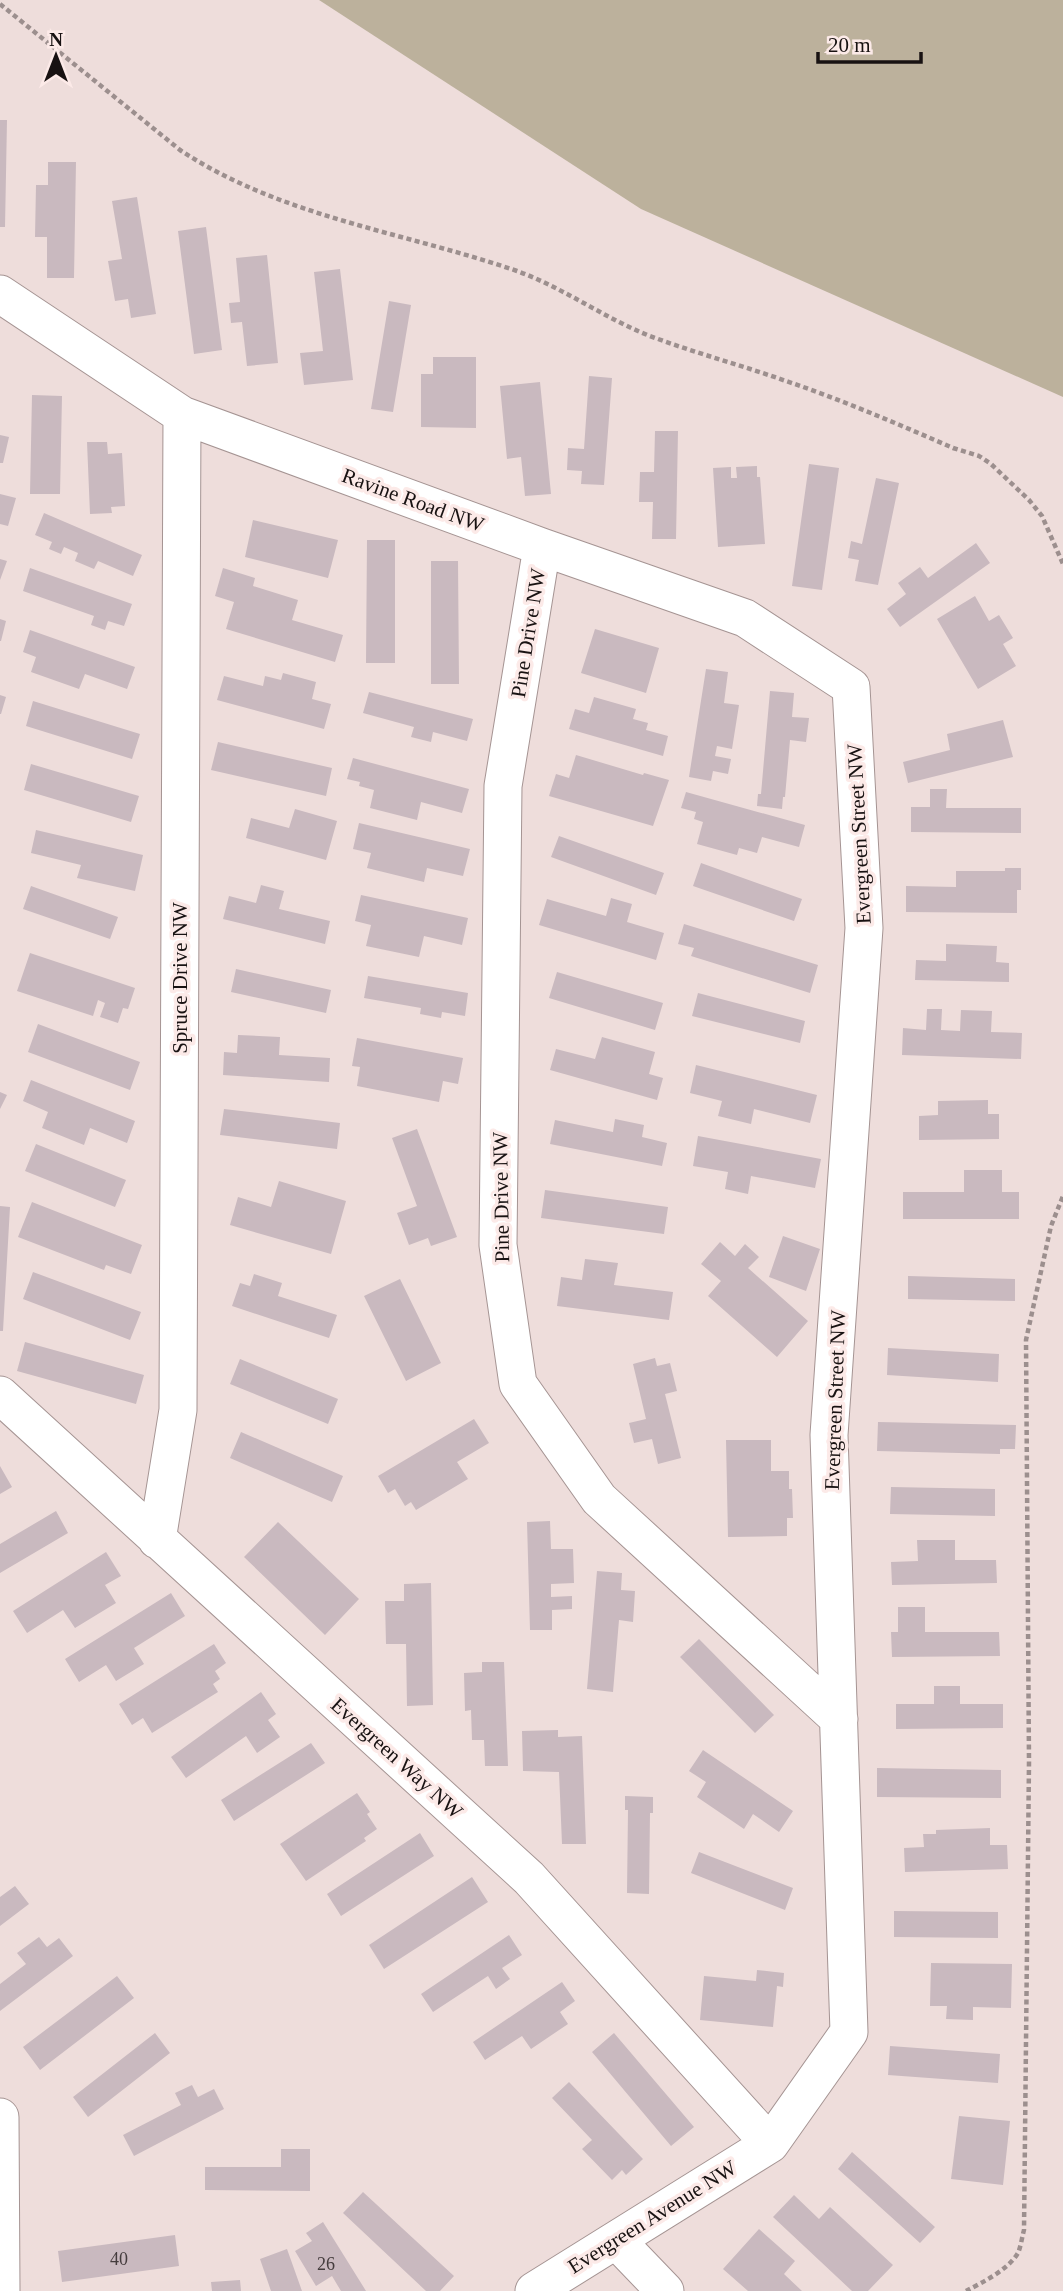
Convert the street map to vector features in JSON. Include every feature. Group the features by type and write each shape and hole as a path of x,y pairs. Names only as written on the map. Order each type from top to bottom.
{"street":[{"name":"Ravine Road NW","path":"0,293 182,415 542,547 746,618 840,679"},
{"name":"Spruce Drive NW","path":"157,1540 178,1410 182,415"},
{"name":"Pine Drive NW","path":"542,547 503,786 498,1245 518,1384 599,1499 838,1718"},
{"name":"Evergreen Street NW","path":"770,2144 849,2032 829,1435 864,928 851,687 840,679"},
{"name":"Evergreen Way NW","path":"0,1395 529,1878 770,2144"},
{"path":"0,2116 1,2291"},
{"name":"Evergreen Avenue NW","path":"534,2291 770,2144"},
{"path":"616,2240 665,2291"}],"path":[{"path":"0,4 180,150 234,182 297,206 535,278 648,335 786,381 979,457 1005,475 1029,499 1042,516 1063,564"},
{"path":"966,2291 1012,2261 1019,2252 1024,2230 1029,1762 1026,1340 1051,1226 1063,1196"}],"shaded area":[{"path":"319,0 1063,0 1063,397 641,209"}],"building":[{"path":"0,120 7,120 5,227 0,227"},
{"path":"48,162 76,162 74,278 47,278 47,237 35,237 36,185 48,185"},
{"path":"137,197 156,314 131,318 128,299 115,301 108,261 122,259 112,201"},
{"path":"206,227 222,350 194,354 178,231"},
{"path":"267,255 278,363 247,366 242,322 231,323 229,303 240,302 236,258"},
{"path":"340,269 353,380 304,385 300,353 323,351 314,272"},
{"path":"389,301 411,305 393,412 371,409"},
{"path":"433,357 476,357 476,428 421,427 421,374 433,374"},
{"path":"589,376 612,378 604,485 581,484 582,471 567,470 568,448 584,449"},
{"path":"540,382 551,494 525,496 521,457 507,459 500,386"},
{"path":"32,395 62,396 60,494 30,494"},
{"path":"655,431 678,431 676,539 652,539 653,502 639,502 640,472 654,472"},
{"path":"0,435 9,437 3,463 0,463"},
{"path":"87,442 107,442 108,454 122,453 125,506 111,507 112,513 90,514"},
{"path":"809,464 839,468 822,590 792,586"},
{"path":"757,466 765,544 718,547 713,468 731,467 731,478 737,478 736,467"},
{"path":"876,478 899,483 878,585 855,581 859,560 848,558 851,541 862,544"},
{"path":"0,494 16,498 8,526 0,524"},
{"path":"44,513 142,555 133,576 98,561 94,569 75,561 78,553 64,547 61,554 49,549 52,542 35,535"},
{"path":"253,520 338,540 328,578 245,557"},
{"path":"367,540 395,540 395,663 366,663"},
{"path":"976,543 990,563 900,627 887,609 906,594 898,583 920,567 928,578"},
{"path":"0,559 7,561 0,580"},
{"path":"431,561 458,561 459,684 431,684"},
{"path":"30,568 132,604 124,626 108,621 105,630 91,625 94,616 23,591"},
{"path":"223,568 255,578 253,586 298,600 292,620 343,635 335,662 226,629 234,602 215,596"},
{"path":"975,596 989,621 999,615 1013,638 1003,644 1016,666 978,689 937,619"},
{"path":"0,619 6,621 1,641 0,641"},
{"path":"595,629 659,648 646,693 581,673"},
{"path":"30,630 135,667 127,689 85,674 79,689 31,672 36,657 23,652"},
{"path":"706,669 728,672 724,703 739,705 732,749 717,746 715,756 731,759 728,774 713,771 711,781 689,777"},
{"path":"283,673 316,682 312,699 331,704 324,729 217,700 224,676 263,686 265,676 281,680"},
{"path":"770,691 794,693 792,717 809,718 806,742 790,740 782,809 757,806 758,794 761,794"},
{"path":"369,692 473,719 467,741 433,732 431,742 411,737 414,727 363,713"},
{"path":"0,695 6,697 1,714 0,714"},
{"path":"594,697 636,709 633,719 648,723 646,730 668,736 663,756 569,729 575,709 589,713"},
{"path":"33,701 140,734 132,759 26,726"},
{"path":"1003,720 1013,757 908,783 903,762 950,750 947,734"},
{"path":"218,742 332,768 326,796 211,770"},
{"path":"576,755 669,780 653,826 549,796 556,774 569,778"},
{"path":"353,758 469,789 462,813 421,802 417,820 370,808 374,790 359,786 360,782 347,779"},
{"path":"31,764 139,796 131,822 24,790"},
{"path":"930,789 947,789 946,808 1021,808 1021,833 911,832 911,807 930,807"},
{"path":"686,792 805,825 799,847 762,837 757,853 739,848 737,855 697,844 703,822 694,819 696,812 681,808"},
{"path":"295,809 337,821 326,860 246,838 251,818 289,828"},
{"path":"359,823 470,849 463,876 427,868 424,882 367,868 371,853 353,849"},
{"path":"36,830 143,855 135,891 77,878 81,865 31,853"},
{"path":"559,836 664,873 656,895 551,857"},
{"path":"701,863 802,899 794,921 693,886"},
{"path":"1005,868 1021,868 1017,913 906,912 906,886 956,887 956,871 1005,871"},
{"path":"261,885 284,891 279,909 330,921 325,944 223,919 229,896 256,903"},
{"path":"31,886 118,917 110,939 23,909"},
{"path":"361,895 468,918 462,945 424,936 419,957 366,946 371,925 355,921"},
{"path":"611,898 632,904 627,922 664,933 656,960 539,925 547,899 606,916"},
{"path":"684,924 818,965 810,993 691,956 694,948 678,944"},
{"path":"946,944 997,946 996,962 1009,963 1009,982 915,980 916,960 946,961"},
{"path":"30,953 135,988 128,1009 123,1008 118,1023 100,1017 105,1003 98,1000 93,1016 17,991"},
{"path":"236,969 331,990 326,1013 231,992"},
{"path":"557,972 663,1003 655,1030 549,998"},
{"path":"368,976 468,993 465,1016 442,1012 441,1018 420,1014 421,1008 364,998"},
{"path":"698,993 805,1021 800,1043 692,1016"},
{"path":"927,1009 942,1009 941,1030 960,1031 961,1010 992,1011 991,1032 1022,1033 1021,1059 902,1055 903,1028 926,1030"},
{"path":"38,1024 140,1062 130,1090 28,1052"},
{"path":"238,1035 280,1037 279,1055 330,1058 329,1082 223,1075 224,1052 237,1053"},
{"path":"602,1037 655,1052 649,1074 663,1078 657,1100 550,1070 556,1049 595,1059"},
{"path":"357,1038 463,1058 458,1084 443,1081 439,1102 357,1086 360,1067 352,1066"},
{"path":"696,1065 817,1095 810,1123 754,1109 751,1124 718,1116 722,1101 690,1093"},
{"path":"31,1080 135,1121 127,1143 90,1128 84,1145 42,1128 48,1112 23,1101"},
{"path":"0,1092 7,1095 0,1109"},
{"path":"988,1100 988,1114 999,1114 999,1139 919,1140 919,1116 938,1115 938,1101"},
{"path":"224,1109 340,1123 337,1149 220,1135"},
{"path":"615,1119 644,1125 642,1137 667,1143 662,1166 550,1144 555,1120 613,1132"},
{"path":"417,1129 457,1237 431,1246 428,1238 409,1245 397,1213 417,1206 392,1138"},
{"path":"698,1136 821,1159 815,1188 751,1176 748,1194 725,1189 728,1172 693,1166"},
{"path":"36,1144 126,1180 115,1207 25,1171"},
{"path":"964,1170 1002,1170 1002,1192 1019,1192 1019,1219 903,1219 903,1192 964,1192"},
{"path":"279,1181 346,1201 331,1254 230,1225 238,1197 271,1207"},
{"path":"545,1190 668,1207 664,1234 541,1218"},
{"path":"32,1202 142,1245 131,1274 106,1265 104,1270 18,1237"},
{"path":"0,1206 10,1207 3,1331 0,1331"},
{"path":"783,1236 820,1249 806,1291 769,1277"},
{"path":"720,1242 735,1256 745,1244 759,1257 748,1268 808,1321 777,1357 708,1296 721,1281 701,1264"},
{"path":"585,1259 618,1263 614,1285 673,1292 669,1320 557,1306 561,1277 582,1280"},
{"path":"33,1272 141,1312 130,1340 23,1299"},
{"path":"254,1274 282,1283 278,1296 337,1315 329,1338 232,1306 240,1283 250,1286"},
{"path":"908,1276 1015,1279 1015,1301 908,1299"},
{"path":"400,1279 441,1363 406,1381 364,1296"},
{"path":"25,1342 144,1375 136,1404 17,1371"},
{"path":"888,1348 999,1354 998,1382 887,1375"},
{"path":"655,1358 657,1366 670,1363 677,1391 665,1394 681,1458 658,1464 652,1439 634,1443 629,1423 646,1419 633,1364"},
{"path":"240,1359 338,1399 328,1424 230,1384"},
{"path":"474,1419 489,1443 457,1462 468,1479 416,1510 411,1502 405,1506 395,1489 388,1493 378,1476"},
{"path":"878,1422 1016,1425 1015,1449 1000,1449 1000,1454 877,1451"},
{"path":"241,1432 343,1476 332,1502 230,1458"},
{"path":"726,1440 771,1440 771,1471 789,1471 789,1489 792,1489 793,1518 787,1518 787,1536 728,1537"},
{"path":"0,1466 12,1487 0,1494"},
{"path":"891,1487 995,1489 995,1516 890,1514"},
{"path":"56,1511 68,1533 0,1573 0,1544"},
{"path":"550,1521 551,1549 573,1549 574,1583 551,1584 551,1597 572,1596 572,1609 552,1610 552,1630 530,1630 527,1522"},
{"path":"278,1522 359,1599 325,1635 244,1557"},
{"path":"917,1540 955,1540 955,1560 996,1560 997,1583 892,1585 891,1562 918,1561"},
{"path":"106,1552 121,1576 105,1585 116,1603 75,1628 63,1610 27,1633 13,1611"},
{"path":"597,1571 622,1573 621,1590 635,1591 633,1622 619,1620 613,1692 587,1689"},
{"path":"431,1583 433,1705 407,1706 406,1644 386,1644 385,1601 404,1601 404,1584"},
{"path":"171,1593 185,1616 134,1648 144,1664 116,1681 106,1665 79,1682 65,1659"},
{"path":"898,1607 925,1607 925,1632 999,1632 1000,1656 892,1657 891,1632 898,1632"},
{"path":"699,1639 774,1715 755,1733 680,1657"},
{"path":"214,1644 226,1663 215,1671 220,1679 213,1684 218,1692 152,1733 143,1718 132,1725 119,1704"},
{"path":"482,1662 504,1662 508,1766 485,1766 484,1740 472,1740 471,1710 465,1711 464,1673 482,1672"},
{"path":"934,1686 960,1686 960,1704 1003,1704 1003,1728 896,1729 896,1704 934,1704"},
{"path":"261,1692 276,1714 268,1720 280,1737 257,1753 246,1736 186,1778 171,1757"},
{"path":"558,1730 558,1737 582,1736 586,1844 562,1844 559,1772 523,1771 522,1731"},
{"path":"311,1743 325,1763 234,1821 221,1800"},
{"path":"703,1750 793,1811 779,1832 753,1814 744,1829 697,1797 706,1782 689,1771"},
{"path":"877,1768 1001,1770 1001,1798 877,1797"},
{"path":"357,1793 370,1812 367,1814 377,1829 364,1838 366,1841 306,1881 280,1844"},
{"path":"625,1796 653,1797 653,1813 650,1813 649,1894 627,1893 628,1810 625,1810"},
{"path":"990,1828 990,1845 1007,1845 1008,1869 905,1872 904,1848 924,1847 923,1834 936,1834 936,1830"},
{"path":"420,1833 434,1856 341,1916 327,1894"},
{"path":"699,1852 793,1888 785,1910 691,1873"},
{"path":"472,1877 488,1902 384,1969 369,1945"},
{"path":"15,1886 29,1904 0,1926 0,1897"},
{"path":"894,1911 998,1912 998,1938 894,1937"},
{"path":"509,1935 522,1955 502,1968 510,1979 496,1989 488,1976 433,2012 421,1994"},
{"path":"39,1937 47,1947 59,1938 73,1956 0,2011 0,1984 26,1964 17,1953"},
{"path":"931,1963 1012,1964 1011,2008 973,2007 973,2020 946,2019 947,2006 930,2006"},
{"path":"757,1970 784,1973 783,1987 777,1986 773,2027 700,2020 704,1976 756,1981"},
{"path":"117,1976 134,1998 40,2070 23,2047"},
{"path":"562,1982 575,2001 560,2012 568,2024 531,2049 522,2036 485,2060 473,2042"},
{"path":"155,2033 170,2053 88,2117 73,2097"},
{"path":"614,2033 694,2127 671,2146 592,2052"},
{"path":"890,2046 1000,2054 998,2083 888,2075"},
{"path":"569,2082 643,2159 626,2175 622,2170 612,2180 582,2149 592,2140 552,2098"},
{"path":"192,2085 198,2097 214,2089 224,2109 134,2156 123,2135 181,2105 175,2093"},
{"path":"959,2116 1010,2121 1003,2185 951,2179"},
{"path":"281,2149 310,2149 310,2191 205,2190 205,2167 281,2167"},
{"path":"852,2152 935,2227 920,2243 838,2169"},
{"path":"363,2192 454,2276 440,2291 426,2291 343,2213"},
{"path":"794,2195 819,2219 830,2207 893,2265 868,2291 852,2291 773,2217"},
{"path":"323,2222 366,2291 341,2291 332,2276 316,2286 295,2251 312,2241 306,2233"},
{"path":"759,2229 795,2261 784,2274 802,2291 748,2291 723,2269"},
{"path":"175,2235 179,2266 62,2282 58,2251"},
{"path":"287,2249 302,2291 271,2291 260,2259"},
{"path":"240,2280 241,2291 212,2291 211,2282"}]}
